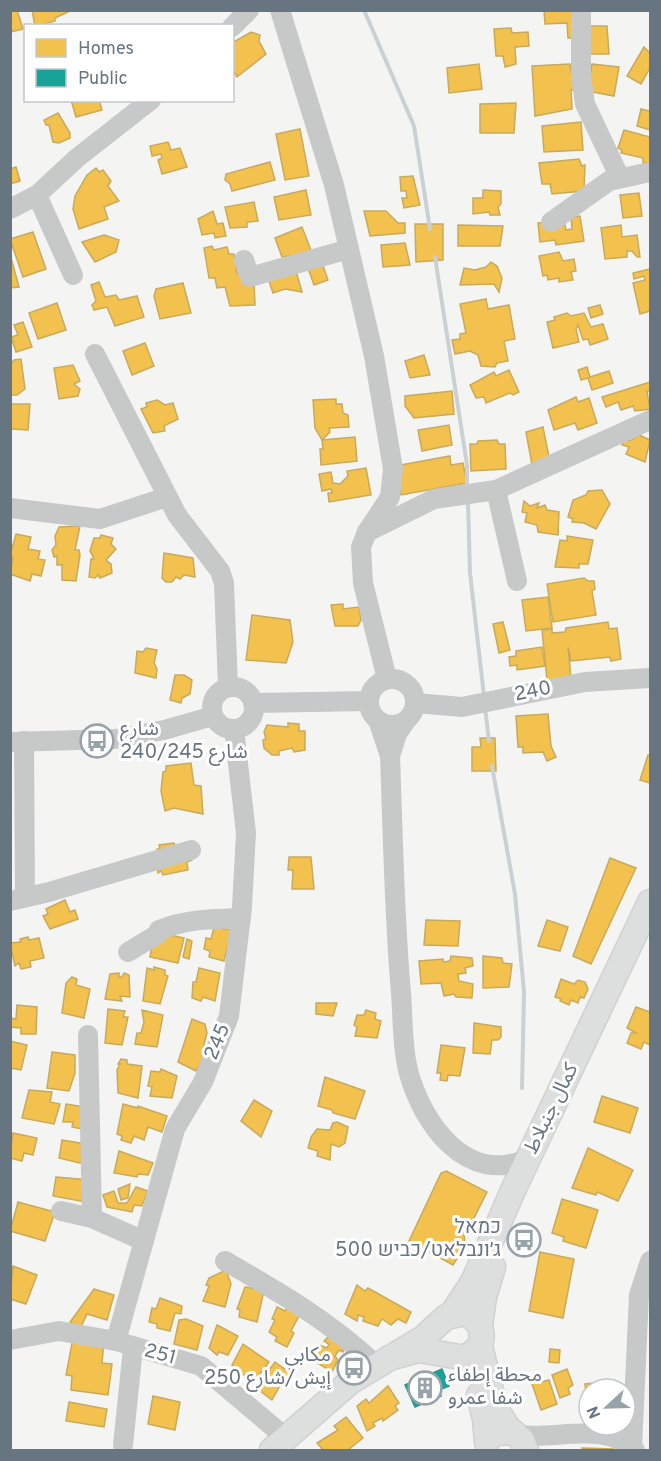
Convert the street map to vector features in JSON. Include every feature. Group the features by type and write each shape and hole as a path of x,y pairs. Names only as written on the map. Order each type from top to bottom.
{"main road":[{"name":"كمال جنبلاط","path":"278,1444 350,1382 423,1338 446,1318 469,1289 651,902"},
{"name":"كمال جنبلاط","path":"480,1336 484,1297 494,1264 650,936"},
{"path":"485,1446 485,1419 478,1391 468,1371 438,1343 438,1329 446,1318 465,1313 480,1336 495,1407 522,1442"},
{"path":"383,1361 419,1350 452,1356 471,1356 480,1336"},
{"path":"485,1446 496,1433 522,1442"}],"street":[{"path":"234,25 249,10"},
{"path":"280,10 334,184 374,356 393,469 390,497 367,532 361,547 363,583 387,680"},
{"path":"581,10 580,76 585,104 620,178"},
{"path":"10,209 37,195 77,158 148,102"},
{"path":"550,222 609,181 651,172"},
{"path":"37,195 74,275"},
{"path":"244,260 249,277 348,249"},
{"path":"95,354 177,515 220,571 225,583 228,687"},
{"path":"367,532 434,499 496,490 651,420"},
{"path":"496,490 517,581"},
{"path":"10,508 100,519 168,497"},
{"name":"240","path":"416,704 462,707 585,682 651,678"},
{"path":"390,756 397,734 411,717 416,704 412,690 407,684 394,679 374,687 369,701 390,756 396,939 408,1068 422,1110 433,1127 462,1154 482,1164 495,1175 508,1202"},
{"path":"228,687 246,691 253,702 250,720 234,729 220,724 213,716 213,699 222,689 228,687"},
{"path":"253,702 369,701"},
{"path":"191,850 18,899 17,741 115,739 164,730 213,716"},
{"path":"378,720 391,726 405,722"},
{"name":"245","path":"123,1445 124,1344 144,1241 175,1129 203,1082 229,1016 241,918 246,833 234,729"},
{"path":"128,952 158,934 159,930 176,923 190,920 241,918"},
{"path":"88,1035 92,1218"},
{"path":"482,1164 506,1167 529,1158"},
{"path":"61,1211 92,1218 144,1241"},
{"path":"225,1261 292,1299 383,1361"},
{"path":"634,1449 639,1295 651,1261"},
{"name":"251","path":"10,1340 58,1331 124,1344 201,1366 278,1444"},
{"path":"522,1442 601,1434 623,1440 634,1449"}],"building: Homes":[{"path":"10,10 17,10 23,29 10,32"},
{"path":"32,10 70,10 55,18 55,21 35,24"},
{"path":"544,10 577,10 577,38 568,38 567,23 545,24"},
{"path":"589,26 607,26 609,54 589,54"},
{"path":"511,28 512,33 528,32 529,46 515,47 516,64 505,67 503,56 496,56 494,29"},
{"path":"251,32 260,35 259,41 266,54 237,77 234,72 234,42"},
{"path":"644,47 650,53 650,68 641,84 627,76"},
{"path":"479,64 482,89 449,93 447,68"},
{"path":"570,64 571,72 578,70 581,89 571,90 572,109 535,116 532,66"},
{"path":"592,64 619,67 614,96 587,91"},
{"path":"72,102 100,102 102,110 76,117"},
{"path":"516,103 514,133 480,133 480,104"},
{"path":"641,109 650,111 650,130 637,126"},
{"path":"58,113 70,133 70,138 59,143 53,142 49,125 46,125 44,120"},
{"path":"581,122 583,150 544,152 542,126"},
{"path":"300,129 309,176 285,180 276,134"},
{"path":"624,130 650,137 650,163 643,163 643,158 621,153 622,150 618,148"},
{"path":"168,142 171,150 180,148 187,167 162,174 158,160 162,158 161,154 152,156 150,146"},
{"path":"579,159 582,166 585,165 584,191 552,194 550,184 542,184 539,163"},
{"path":"270,162 275,180 232,191 230,184 225,180 226,174"},
{"path":"16,167 20,181 10,184 10,169"},
{"path":"96,168 99,172 103,170 111,181 108,186 119,201 104,207 108,219 79,229 73,209 75,196 87,175"},
{"path":"413,176 420,205 404,208 402,198 407,198 406,191 401,191 400,177"},
{"path":"306,190 311,215 279,220 274,197"},
{"path":"483,190 501,191 501,204 498,207 500,215 490,215 489,212 473,214 473,198 483,198"},
{"path":"639,193 642,216 623,218 620,195"},
{"path":"254,202 258,221 247,222 247,227 230,228 225,207"},
{"path":"213,211 217,224 223,223 226,236 215,238 214,233 202,235 198,219"},
{"path":"364,211 386,211 398,223 405,223 405,233 370,236"},
{"path":"580,216 584,241 556,245 555,240 540,242 538,223 564,221 566,230 572,229 571,217"},
{"path":"415,224 443,224 443,260 416,262"},
{"path":"458,225 503,226 500,246 458,246"},
{"path":"621,225 622,237 637,235 640,257 632,251 627,251 627,257 605,259 601,228"},
{"path":"302,227 312,253 282,257 275,238"},
{"path":"33,232 46,269 23,277 10,239"},
{"path":"104,235 119,240 116,252 95,262 82,242"},
{"path":"405,243 410,265 383,267 381,245"},
{"path":"212,246 214,250 227,247 229,254 234,254 237,273 244,272 254,280 255,305 230,306 225,287 217,288 215,278 209,278 204,248"},
{"path":"559,252 563,261 574,259 576,271 571,272 573,280 559,282 559,278 548,280 547,275 543,276 539,256"},
{"path":"10,254 19,287 10,288"},
{"path":"491,262 497,266 502,278 499,292 494,284 460,285 464,268 475,270 486,267"},
{"path":"322,263 328,280 314,285 308,268"},
{"path":"650,269 650,311 640,314 633,283 645,280 644,276 634,279 633,273"},
{"path":"296,271 302,292 285,289 273,293 266,272"},
{"path":"99,282 105,297 116,295 119,300 137,296 144,317 115,326 107,307 94,310 92,305 96,301 91,285"},
{"path":"183,283 191,313 160,319 154,296 156,289"},
{"path":"486,299 488,309 509,305 515,339 504,341 508,361 497,363 495,367 481,366 478,355 470,351 455,354 452,340 460,339 460,334 466,333 460,304"},
{"path":"57,303 66,330 38,339 29,313"},
{"path":"600,305 603,314 591,318 588,308"},
{"path":"567,313 571,316 584,313 591,327 603,324 608,339 590,345 588,339 583,340 578,325 576,329 579,342 553,348 547,322"},
{"path":"23,322 32,347 16,352 11,337 18,335 14,325"},
{"path":"145,343 154,366 132,375 123,351"},
{"path":"424,355 430,375 410,378 405,361"},
{"path":"21,359 25,389 17,395 10,395 10,365 14,360"},
{"path":"73,365 80,381 74,384 80,389 78,396 59,399 54,368"},
{"path":"587,367 590,377 609,371 613,383 592,390 588,378 581,380 578,370"},
{"path":"509,370 519,392 513,395 510,393 486,403 484,397 476,398 470,385 494,372 496,376"},
{"path":"650,382 650,391 647,391 650,409 635,411 633,406 621,410 618,402 606,407 602,397"},
{"path":"452,391 454,414 414,418 405,406 405,396"},
{"path":"576,397 578,402 589,398 597,423 578,430 575,423 554,430 548,410"},
{"path":"336,399 336,404 342,404 343,413 348,415 349,427 329,428 330,432 322,440 315,428 313,400"},
{"path":"157,400 165,405 173,403 178,419 164,426 165,431 153,433 141,409 147,407 146,403"},
{"path":"10,404 30,404 28,430 10,429"},
{"path":"449,425 452,445 422,451 418,430"},
{"path":"543,427 550,462 532,465 526,432"},
{"path":"639,435 650,440 645,462 626,454 629,447 622,445 624,439 630,441"},
{"path":"355,437 357,461 321,465 322,440"},
{"path":"497,440 499,444 505,444 506,469 471,471 470,444"},
{"path":"450,456 451,465 463,463 467,483 401,495 395,466"},
{"path":"366,468 371,495 329,502 328,493 332,493 331,489 322,491 319,474 331,472 333,483 340,484 348,476 347,471"},
{"path":"602,490 610,504 596,529 584,523 572,522 573,519 568,517 573,500 586,495 588,491"},
{"path":"524,501 530,506 539,503 537,508 545,505 547,510 559,512 558,535 538,532 537,525 525,522 527,513 522,512"},
{"path":"80,526 75,550 79,550 80,555 76,581 62,580 62,565 57,565 57,556 54,557 52,550 56,545 55,536 59,527"},
{"path":"16,534 31,537 28,549 40,551 38,559 45,560 41,576 32,574 30,581 10,574 13,558 10,556"},
{"path":"101,535 113,538 111,544 116,549 106,560 111,564 112,573 100,578 98,575 95,578 89,577 91,559 94,559 90,551 94,538 100,538"},
{"path":"567,536 593,540 588,564 579,564 579,568 555,567 560,540 567,541"},
{"path":"164,553 193,558 195,577 184,575 180,579 176,577 172,582 166,582 162,578"},
{"path":"584,578 594,581 595,589 592,591 596,615 553,622 547,584"},
{"path":"548,597 552,628 526,631 522,600"},
{"path":"343,604 343,609 359,607 361,620 358,626 335,626 331,605"},
{"path":"252,615 290,620 293,642 286,663 246,660"},
{"path":"503,622 510,650 499,653 493,624"},
{"path":"608,622 609,629 617,628 621,659 611,661 610,657 571,661 568,647 571,678 547,680 542,630 552,629 552,633 565,632 566,628"},
{"path":"542,647 545,666 517,670 517,665 510,666 509,657 516,656 516,651"},
{"path":"146,648 157,650 154,663 157,669 156,678 135,673 137,651 143,652"},
{"path":"175,675 184,675 192,680 190,694 182,698 181,703 170,700"},
{"path":"548,714 551,746 556,757 547,761 543,752 523,753 523,747 518,747 516,716"},
{"path":"288,723 299,724 299,731 305,731 305,750 294,752 292,748 279,751 279,755 272,755 264,748 263,740 266,739 264,732 267,725 288,727"},
{"path":"480,738 495,738 496,771 472,771 472,747 481,747"},
{"path":"648,755 650,755 650,783 640,780"},
{"path":"191,763 194,785 201,786 203,814 174,808 165,811 161,791 166,766"},
{"path":"174,843 175,847 189,853 192,860 187,862 188,870 163,875 161,871 158,873 157,864 160,864 157,849 160,849 159,845"},
{"path":"289,857 311,857 314,889 292,889 293,870 288,870"},
{"path":"610,858 636,868 591,964 573,956"},
{"path":"65,900 70,912 75,910 78,919 50,929 43,916 48,914 46,909"},
{"path":"426,920 460,921 458,946 424,945"},
{"path":"547,920 568,927 560,951 538,946"},
{"path":"214,927 232,930 224,961 209,957 210,951 204,949 206,938 211,939"},
{"path":"166,934 184,938 178,963 150,957 152,946"},
{"path":"28,937 29,940 39,938 44,958 30,961 31,967 21,969 19,963 15,966 10,943 21,942 20,939"},
{"path":"187,939 192,941 189,959 183,957"},
{"path":"451,956 472,958 473,966 465,968 466,973 458,974 459,981 473,984 472,998 456,997 454,994 444,996 441,983 421,984 419,961 443,959 443,962 450,961"},
{"path":"483,956 502,958 503,963 512,964 509,987 483,988"},
{"path":"154,967 165,970 165,975 168,976 160,1004 143,1001 147,968 154,970"},
{"path":"199,968 220,973 215,1001 203,997 201,1001 192,998 193,982 196,982"},
{"path":"119,973 119,977 122,977 124,973 129,975 130,997 120,996 122,1001 105,999 110,974"},
{"path":"72,977 77,979 76,985 90,989 84,1018 62,1013 66,983"},
{"path":"561,979 574,984 578,980 585,982 588,989 584,998 580,997 578,1003 571,1000 569,1005 555,997"},
{"path":"316,1003 337,1003 333,1016 316,1014"},
{"path":"17,1005 37,1007 36,1034 21,1034 21,1028 10,1027 10,1018 16,1019"},
{"path":"636,1007 650,1012 650,1045 644,1042 641,1049 627,1043 631,1033 636,1033 627,1028"},
{"path":"108,1009 125,1011 123,1017 128,1017 122,1045 105,1043"},
{"path":"142,1010 163,1015 157,1047 135,1044 137,1033 141,1033 144,1022"},
{"path":"366,1010 376,1013 375,1019 381,1021 377,1038 355,1036 357,1027 354,1025 357,1015 364,1015"},
{"path":"192,1019 205,1024 207,1033 202,1052 206,1053 196,1071 178,1062"},
{"path":"474,1023 501,1027 501,1037 498,1040 492,1040 490,1054 473,1053"},
{"path":"10,1041 27,1045 21,1070 10,1068"},
{"path":"441,1045 465,1048 460,1076 448,1075 447,1081 440,1080 441,1073 437,1073"},
{"path":"52,1052 75,1055 75,1073 69,1091 47,1088"},
{"path":"121,1059 127,1060 127,1064 142,1066 138,1098 118,1093 117,1070"},
{"path":"161,1069 177,1076 172,1098 150,1096 152,1087 148,1086 151,1071 160,1072"},
{"path":"325,1077 365,1091 355,1119 318,1106"},
{"path":"29,1090 52,1092 50,1102 60,1104 54,1124 22,1118"},
{"path":"602,1096 638,1108 630,1133 594,1122"},
{"path":"254,1100 272,1111 261,1137 241,1121"},
{"path":"66,1104 91,1108 87,1130 72,1127 73,1122 63,1122"},
{"path":"123,1104 138,1108 138,1106 167,1116 162,1132 148,1127 144,1140 134,1136 131,1143 121,1140 122,1136 117,1134"},
{"path":"337,1122 348,1127 345,1143 339,1147 331,1144 330,1160 317,1156 318,1151 308,1148 311,1137 317,1129 330,1130 333,1123"},
{"path":"13,1133 37,1138 33,1155 24,1153 22,1161 10,1158"},
{"path":"62,1140 92,1145 96,1167 59,1158"},
{"path":"588,1148 633,1170 618,1201 597,1192 596,1195 572,1188"},
{"path":"119,1151 153,1163 148,1175 138,1174 137,1177 114,1173"},
{"path":"446,1171 487,1192 473,1220 468,1220 464,1231 465,1246 453,1265 409,1241 441,1173"},
{"path":"56,1177 90,1180 85,1202 53,1196"},
{"path":"130,1184 128,1198 121,1200 118,1189"},
{"path":"136,1187 148,1191 142,1206 134,1205 132,1212 107,1207 103,1195 114,1191 118,1203 127,1203"},
{"path":"562,1199 598,1210 586,1248 563,1241 564,1237 552,1233"},
{"path":"18,1202 55,1212 45,1241 10,1231"},
{"path":"540,1252 574,1259 563,1318 529,1311"},
{"path":"13,1266 37,1275 26,1304 10,1299"},
{"path":"226,1270 231,1284 225,1307 203,1301 209,1286 206,1285 209,1278"},
{"path":"357,1285 365,1291 368,1288 411,1312 406,1323 398,1319 391,1325 382,1319 378,1326 363,1321 364,1317 358,1315 357,1321 345,1314"},
{"path":"245,1287 264,1290 257,1322 239,1317 240,1310 237,1309"},
{"path":"94,1289 114,1295 107,1320 87,1314 80,1329 70,1322"},
{"path":"160,1298 182,1306 181,1314 175,1313 170,1331 157,1328 157,1324 149,1322 152,1308 156,1309"},
{"path":"277,1307 285,1311 287,1307 300,1314 291,1331 294,1333 287,1347 275,1341 277,1337 269,1332 275,1320 272,1319"},
{"path":"186,1319 203,1326 197,1350 174,1344 179,1320"},
{"path":"217,1325 238,1336 228,1355 219,1352 217,1355 209,1348"},
{"path":"329,1336 346,1345 343,1352 339,1350 335,1356 338,1360 332,1372 311,1359 319,1345 327,1348 329,1344 324,1341"},
{"path":"73,1338 104,1342 102,1363 112,1364 108,1395 71,1390 72,1376 66,1375"},
{"path":"243,1344 269,1362 257,1378 252,1375 250,1380 232,1365"},
{"path":"550,1349 560,1350 559,1363 549,1362"},
{"path":"275,1362 293,1375 285,1385 281,1384 272,1400 256,1388"},
{"path":"567,1369 573,1385 568,1388 570,1394 560,1398 552,1375"},
{"path":"540,1378 541,1382 549,1380 557,1404 541,1410 531,1381"},
{"path":"388,1386 399,1403 395,1406 398,1410 383,1421 382,1418 373,1423 375,1426 367,1431 357,1406 366,1399 369,1403"},
{"path":"153,1396 180,1402 175,1430 148,1424"},
{"path":"69,1402 107,1409 104,1427 66,1421"},
{"path":"346,1417 363,1438 348,1450 323,1450 317,1443 338,1430 334,1426"},
{"path":"582,1448 613,1449 582,1450"}],"building: Public":[{"name":"محطة إطفاء شفا عمرو","path":"442,1369 449,1386 439,1390 441,1396 415,1407 405,1385"}],"waterway":[{"path":"364,10 414,126 430,229"},
{"path":"435,257 467,465 467,487"},
{"path":"468,501 470,573 484,696"},
{"path":"485,707 489,741"},
{"path":"492,766 515,894 524,992 522,1088"}],"place":[{"name":"شارع 240/شارع 245","path":"97,741"},
{"name":"כמאל ג׳ונבלאט/כביש 500","path":"524,1240"},
{"name":"مكابي إيش/شارع 250","path":"354,1368"},
{"name":"محطة إطفاء شفا عمرو","path":"425,1388"}]}
